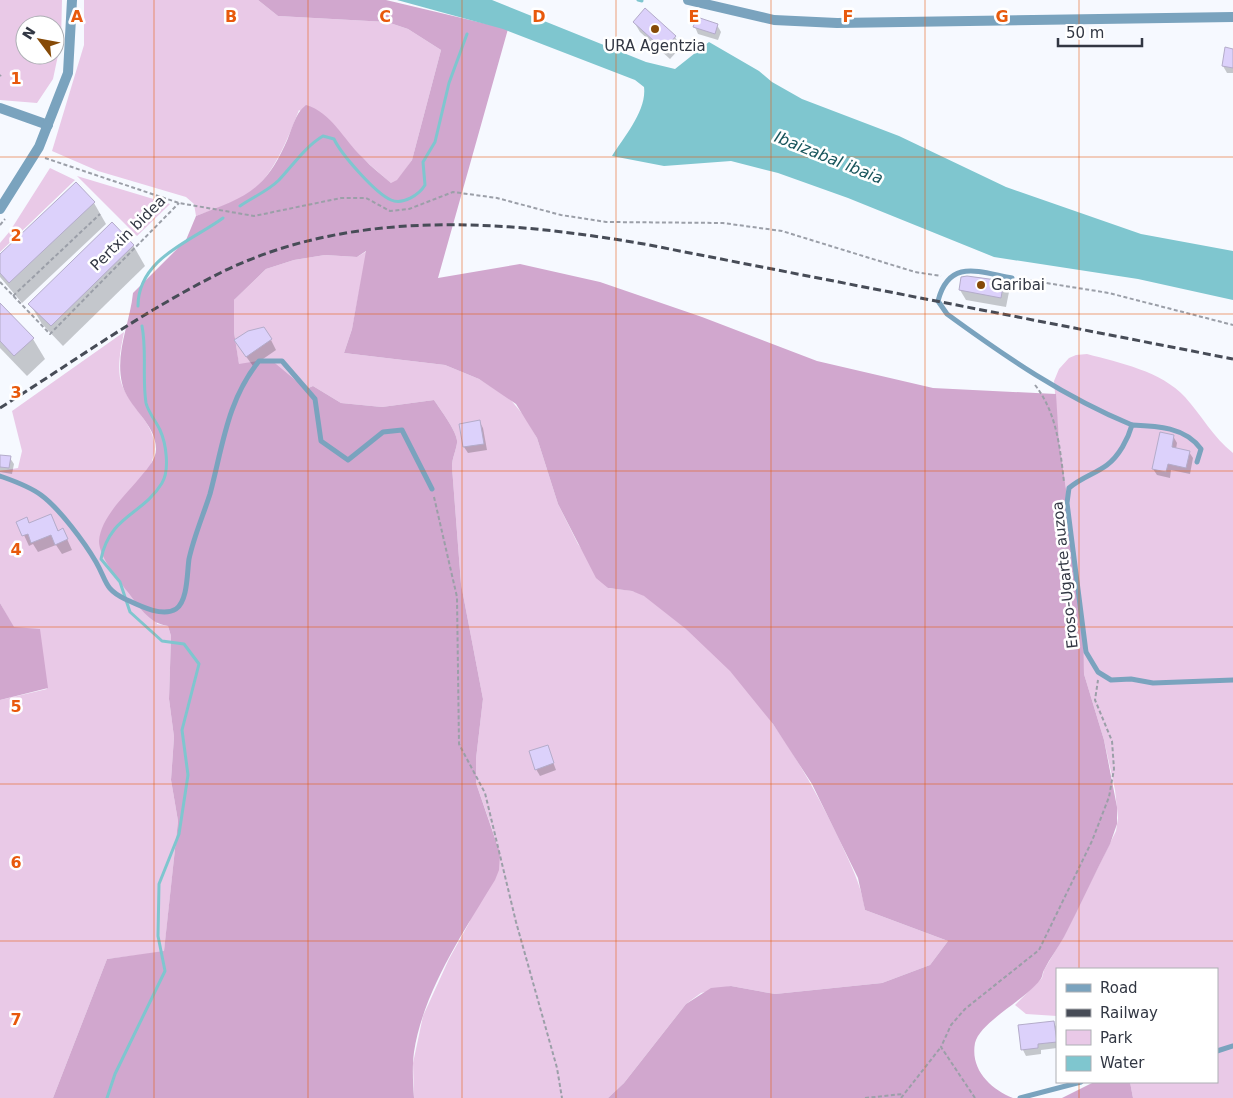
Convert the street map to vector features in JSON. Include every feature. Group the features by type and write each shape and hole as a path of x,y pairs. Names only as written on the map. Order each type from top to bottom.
{"street":[{"path":"0,209 35,153 68,73 72,0"},
{"path":"688,0 774,20 838,23 1233,17"},
{"path":"0,108 48,125"}],"lane":[{"path":"1012,278 967,270 948,277 941,287 938,301 947,314 1039,379 1071,397 1132,425 1166,428 1183,433 1195,441 1201,449 1197,462"},
{"path":"0,476 23,484 42,496 75,532 96,563 112,592 134,603 164,612 176,608 183,599 194,536 204,513 220,456 226,424 245,378 259,361 282,361 307,388 314,399 321,440 348,460 383,432 402,430 432,488"},
{"name":"Eroso-Ugarte auzoa","path":"1101,674 1086,652 1068,503 1069,488 1081,478 1107,465 1125,441 1132,425"},
{"path":"1101,674 1111,680 1131,679 1152,683 1233,680"},
{"path":"1218,1051 1233,1046"},
{"path":"1020,1098 1077,1083"}],"path":[{"name":"Pertxin bidea","path":"0,282 50,334 179,203 35,153"},
{"path":"179,203 254,216 341,198 366,198 390,211 409,209 452,192 497,198 561,214 606,222 723,223 782,232 915,272 948,277"},
{"path":"13,296 100,214"},
{"path":"1012,278 1109,293 1233,325"},
{"path":"1030,379 1050,411 1059,442 1064,484"},
{"path":"432,488 457,597 459,744 485,793 516,922 557,1068 562,1098"},
{"path":"901,1098 941,1047 951,1025 965,1009 1040,950 1092,840 1109,797 1114,770 1112,741 1095,700 1096,683 1101,674"},
{"path":"941,1047 975,1098"},
{"path":"865,1098 904,1094"}],"green space":[{"path":"0,0 62,0 62,15 15,15 15,65 56,65 53,79 37,103 0,100"},
{"path":"84,0 258,0 278,16 387,22 408,29 441,50 412,160 398,180 392,184 362,158 299,110 278,158 262,181 243,197 196,216 194,204 186,197 98,171 52,151 84,45"},
{"path":"50,168 75,180 0,252 0,243 10,231"},
{"path":"77,176 170,204 137,236"},
{"path":"367,251 352,329 344,353 445,365 479,379 510,399 525,417 537,438 558,504 578,544 608,588 637,592 655,603 703,643 750,693 790,749 824,808 855,874 865,910 948,941 930,965 882,983 775,994 731,986 701,993 686,1004 624,1083 608,1098 414,1098 413,1063 423,1016 449,959 469,923 498,846 476,783 476,759 483,699 461,584 452,467 457,439 434,400 382,407 341,403 313,386 306,389 239,365 234,332 234,300 266,269 294,260 325,255 357,257"},
{"path":"124,332 120,358 120,379 127,396 146,423 154,441 151,464 157,624 168,626 171,636 169,699 174,737 171,780 178,821 164,952 107,959 53,1098 0,1098 0,700 47,689 0,603 0,471 18,468 22,451 12,411"},
{"path":"1087,354 1126,365 1152,374 1164,381 1185,397 1219,440 1233,453 1233,1098 1133,1098 1130,1083 1218,1083 1218,968 1056,968 1056,1016 1026,1014 1015,1005 1042,978 1044,970 1063,938 1116,831 1118,818 1115,790 1104,740 1084,674 1074,543 1059,442 1054,381 1059,369 1069,358"}],"shaded area":[{"path":"258,0 386,0 508,29 438,278 520,264 600,282 702,317 817,361 933,388 1056,394 1059,442 1074,543 1083,629 1084,674 1104,740 1117,807 1117,824 1110,844 1064,937 1043,971 1041,979 1033,988 985,1027 975,1043 974,1053 979,1070 990,1084 1013,1098 608,1098 624,1083 686,1004 711,988 731,986 775,994 882,983 930,965 948,941 865,910 858,878 812,784 773,724 730,671 686,629 644,596 632,591 608,588 596,578 558,504 537,438 516,404 479,379 445,365 344,353 352,329 366,251 357,257 325,255 294,260 266,269 234,300 234,332 239,364 270,359 306,389 313,386 341,403 382,407 434,400 452,428 457,439 452,467 461,584 483,699 476,759 476,783 500,853 499,870 446,963 426,1007 414,1052 414,1098 53,1098 107,959 164,951 178,821 171,780 174,737 169,699 171,636 168,626 149,618 140,608 105,561 99,541 104,523 149,466 156,453 155,440 147,423 129,400 122,383 120,371 120,360 133,293 186,240 196,216 239,198 259,184 277,161 296,118 306,105 330,120 365,161 391,183 397,180 412,160 441,50 408,29 387,22 278,16"},
{"path":"0,603 14,627 40,629 48,688 0,700"},
{"path":"1092,1083 1130,1083 1133,1098 1062,1098"}],"water":[{"name":"Ibaizabal ibaia","path":"397,0 492,0 646,62 675,69 709,42 802,99 899,136 1006,187 1141,234 1233,251 1233,300 1138,279 994,257 848,198 778,173 731,161 664,166 612,156 634,123 642,105 644,87 635,80 503,29"}],"building":[{"name":"URA Agentzia","path":"645,8 676,36 664,50 633,22"},
{"path":"697,17 718,24 715,34 693,27"},
{"path":"1225,47 1233,49 1233,68 1222,66"},
{"path":"76,182 95,202 9,283 0,273 0,254"},
{"path":"112,222 134,245 51,326 28,304"},
{"name":"Garibai","path":"967,276 1004,281 1001,298 959,290 961,277"},
{"path":"0,303 34,338 14,356 0,341"},
{"path":"264,327 272,339 246,357 234,340 248,331"},
{"path":"480,420 484,444 463,447 459,424"},
{"path":"1160,432 1174,435 1172,447 1190,451 1186,468 1168,464 1166,472 1152,469"},
{"path":"0,455 11,456 9,468 0,467"},
{"path":"51,514 58,531 63,528 68,539 55,545 51,535 31,543 28,534 22,536 16,522 27,517 29,523"},
{"path":"548,745 554,763 535,770 529,751"},
{"path":"1054,1021 1056,1042 1038,1044 1038,1048 1021,1050 1018,1025"}],"waterway":[{"path":"638,0 642,1"},
{"path":"240,206 275,184 305,150 323,136 334,139 359,172 384,196 391,200 401,201 419,192 425,185 423,162 435,142 449,83 467,34"},
{"path":"138,306 140,289 147,275 157,263 182,243 223,218"},
{"path":"107,1098 115,1074 165,971 158,936 159,884 179,834 188,775 182,730 199,664 184,644 162,641 130,612 120,582 101,559 105,544 112,533 119,524 154,494 162,483 166,471 166,456 162,435 146,403 142,326"}],"railway":[{"path":"0,408 137,320 222,272 272,251 324,237 376,229 430,225 484,225 538,229 644,244 1233,359"}],"place":[{"name":"URA Agentzia","path":"655,29"},
{"name":"Garibai","path":"981,285"}]}
